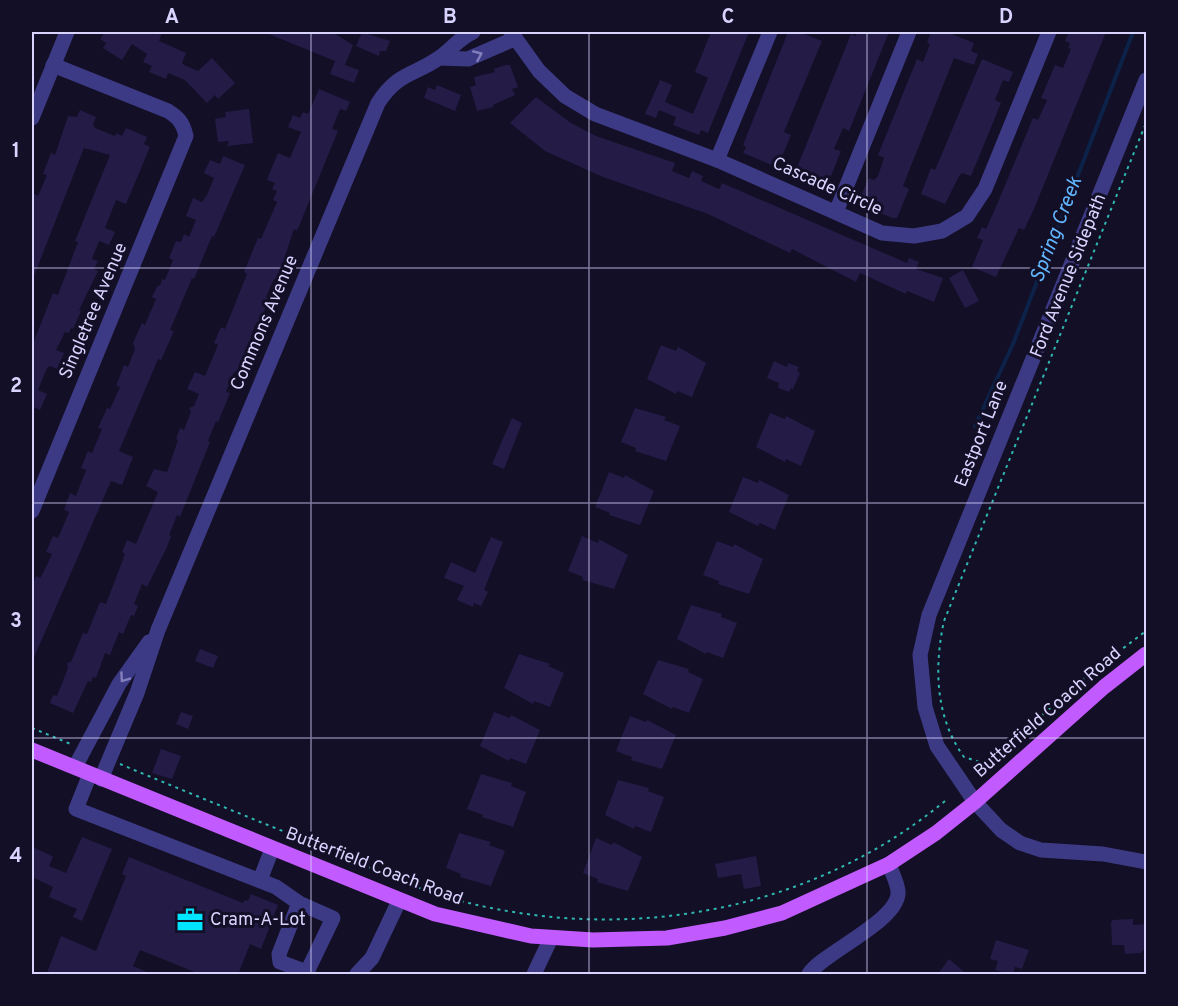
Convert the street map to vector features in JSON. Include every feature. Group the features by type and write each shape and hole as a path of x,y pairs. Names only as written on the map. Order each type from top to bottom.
{"main road":[{"name":"Butterfield Coach Road","path":"32,750 399,901 471,924 551,938 626,940 667,938 725,928 782,913 889,864 936,833 975,802 1104,687 1146,654"}],"street":[{"path":"32,118 67,32"},
{"name":"Commons Avenue","path":"260,880 76,809 96,777 137,693 158,630 378,103 388,89 402,76 439,58 460,38 473,32"},
{"path":"717,160 770,32"},
{"path":"836,212 909,32"},
{"name":"Cascade Circle","path":"512,35 545,77 565,96 585,108 717,160 882,232 914,236 942,231 967,216 985,189 1049,32"},
{"name":"Commons Avenue","path":"439,58 468,59 512,35"},
{"name":"Singletree Avenue","path":"32,511 186,136 184,126 168,111 53,65"},
{"name":"Eastport Lane","path":"975,802 937,746 925,707 920,655 929,615 1146,80"},
{"name":"Commons Avenue","path":"75,768 119,684 158,630"},
{"name":"Butterfield Coach Road","path":"975,802 1001,830 1030,847 1041,850 1103,854 1146,862"},
{"path":"272,849 260,880 276,887 299,903 333,918 308,974 282,969 280,962 279,954 299,903"},
{"path":"809,975 813,967 854,941 893,907 898,891 889,864"},
{"path":"357,975 372,958 399,901"},
{"path":"534,975 551,938"}],"path":[{"name":"Ford Avenue Sidepath","path":"986,765 964,757 942,706 937,663 944,621 1146,123"},
{"path":"980,769 1093,671 1146,631"},
{"path":"32,728 76,746"},
{"path":"118,763 419,888 501,910 585,920 677,917 767,897 858,859 922,819 945,801"}],"building":[{"path":"105,32 162,32 159,41 186,53 182,63 184,65 198,71 212,58 235,83 218,99 215,95 207,103 185,80 168,73 166,79 149,72 152,66 143,62 147,54 132,44 122,60 103,48 106,43 100,39"},
{"path":"264,32 332,32 353,45 345,65 359,70 354,83 330,74 335,61"},
{"path":"362,32 390,41 386,51 380,51 379,56 356,46"},
{"path":"711,32 749,32 708,133 701,130 699,135 673,125 676,117 659,110 656,118 645,114 660,80 672,85 665,102 693,114 708,78 695,72"},
{"path":"788,32 799,32 822,41 784,132 791,135 780,161 777,159 774,166 743,153 746,147 743,145"},
{"path":"857,32 889,32 849,131 843,128 834,149 841,151 829,181 822,178 820,185 794,175 851,34 856,36"},
{"path":"931,32 947,32 974,43 971,51 978,54 974,65 954,58 903,186 909,189 897,218 893,218 864,207 867,200 860,198 869,178 874,180 878,176 884,158 878,155 917,59 923,62 930,44 927,43"},
{"path":"1069,32 1106,32 1034,209 1024,230 1019,228 996,277 972,267 983,240 977,238 982,227 986,229 1033,118 1038,120 1047,100 1041,98 1055,65 1063,68 1071,49 1068,48 1070,43 1065,41"},
{"path":"982,59 1013,72 1009,82 1003,80 995,100 1001,103 971,176 962,173 959,176 945,204 921,194 931,168 935,170"},
{"path":"510,65 518,87 512,89 515,95 493,107 477,111 470,87 476,85 474,77 495,72 494,69"},
{"path":"437,85 461,95 455,111 424,98 428,87 435,90"},
{"path":"319,89 350,102 346,111 340,109 332,129 338,131 297,231 294,229 277,280 274,279 266,297 269,299 258,326 255,325 238,374 234,372 226,392 230,393 218,422 216,421 180,517 177,515 167,547 147,587 142,584 134,604 138,606 134,616 131,615 123,634 119,632 110,655 105,653 96,678 93,677 91,682 88,681 73,713 50,703 53,695 57,696 68,668 67,663 71,662 83,633 87,634 100,602 106,604 125,554 122,552 127,540 136,544 158,492 146,486 154,469 167,472 180,428 184,430 191,411 189,408 194,406 199,394 187,389 195,372 205,376 218,345 214,343 221,327 225,329 247,274 244,272 258,238 261,239 277,202 273,200 277,191 272,189 275,183 267,180 278,153 290,158 301,132 288,127 293,115 300,118 303,112 308,114"},
{"path":"536,97 571,123 596,136 675,163 672,171 689,178 692,171 703,176 701,181 719,189 722,183 907,263 909,258 919,262 916,269 943,278 934,302 907,291 906,294 860,273 856,282 792,249 790,253 708,214 603,177 545,151 510,123"},
{"path":"249,109 253,143 227,146 229,141 218,142 215,119 226,117 225,112"},
{"path":"80,110 96,117 93,124 95,128 115,136 116,133 122,136 126,128 147,137 144,144 150,147 126,204 116,200 105,228 115,232 109,245 99,241 92,259 98,261 94,269 98,271 79,310 81,311 73,329 71,328 69,333 65,332 56,350 64,353 57,369 50,366 47,368 38,390 47,394 40,410 32,406 32,346 53,293 58,295 78,242 75,241 110,155 84,148 32,281 32,201 34,194 38,196 47,175 43,174 51,153 55,155 68,116 77,117"},
{"path":"223,156 245,165 214,237 212,236 194,279 192,278 170,330 174,331 161,360 158,359 119,451 133,457 122,485 111,481 32,662 32,587 36,576 40,578 52,554 46,552 53,536 58,538 69,512 64,510 70,493 76,496 86,470 81,468 88,451 92,453 102,429 98,428 120,387 116,386 124,365 128,367 135,349 133,343 142,323 145,325 156,299 152,297 162,279 165,280 173,260 169,258 176,241 181,242 184,234 189,237 196,220 186,216 193,198 202,202 207,195 214,178 204,173 210,160 220,164"},
{"path":"963,270 979,301 965,308 949,278"},
{"path":"661,345 676,351 678,347 706,363 692,397 677,391 676,394 647,379"},
{"path":"774,361 787,367 788,363 799,367 797,371 800,373 793,389 791,388 789,392 778,388 779,383 767,378"},
{"path":"635,408 666,417 664,420 680,426 666,461 635,451 636,448 621,442"},
{"path":"770,413 785,419 786,416 815,431 801,466 786,459 785,462 756,447"},
{"path":"512,418 522,423 504,469 492,464"},
{"path":"609,472 624,478 625,475 654,491 640,525 609,515 610,513 595,507"},
{"path":"743,477 758,483 759,480 789,495 775,530 760,523 758,526 729,512"},
{"path":"582,536 598,543 599,539 628,555 614,589 582,580 583,577 568,571"},
{"path":"491,537 503,542 484,590 488,592 481,606 474,603 473,607 457,600 464,586 444,578 451,562 475,573"},
{"path":"717,541 733,547 734,544 763,559 749,594 718,584 719,581 703,575"},
{"path":"691,605 722,614 721,617 737,623 723,658 707,652 706,654 677,639"},
{"path":"200,649 218,656 213,668 195,661"},
{"path":"519,654 550,664 548,666 564,673 550,707 534,701 533,704 504,688"},
{"path":"658,660 689,669 688,672 703,679 689,713 673,707 672,709 643,694"},
{"path":"181,712 193,716 188,729 176,724"},
{"path":"494,712 510,718 511,715 540,730 526,764 510,758 509,761 480,746"},
{"path":"630,716 646,722 647,720 676,735 662,769 631,760 632,757 616,751"},
{"path":"161,749 181,756 172,779 152,773"},
{"path":"481,774 512,783 511,786 526,792 513,827 482,817 483,815 467,809"},
{"path":"618,780 649,788 648,791 664,797 651,832 635,826 634,829 605,815"},
{"path":"459,833 491,842 489,845 505,851 491,886 460,877 461,874 446,868"},
{"path":"82,837 112,849 82,921 73,917 77,909 49,897 53,887 32,877 32,847 53,857 49,866 66,873"},
{"path":"596,838 612,845 613,842 642,857 628,891 597,882 598,879 583,873"},
{"path":"756,856 761,886 744,889 741,874 718,878 715,864"},
{"name":"Cram-A-Lot","path":"129,857 243,903 245,900 248,901 251,894 278,905 261,949 250,944 238,975 202,975 140,950 133,966 154,975 46,975 61,936 96,951 126,876 122,874"},
{"path":"1133,919 1133,925 1145,924 1146,947 1141,953 1125,954 1124,945 1112,945 1111,923 1112,920"},
{"path":"996,940 1029,950 1022,969 1015,967 1013,975 995,970 998,961 990,959"},
{"path":"949,959 968,975 937,975"}],"waterway":[{"name":"Spring Creek","path":"975,426 1013,344 1133,32"}],"place":[{"name":"Cram-A-Lot","path":"190,920"}]}
